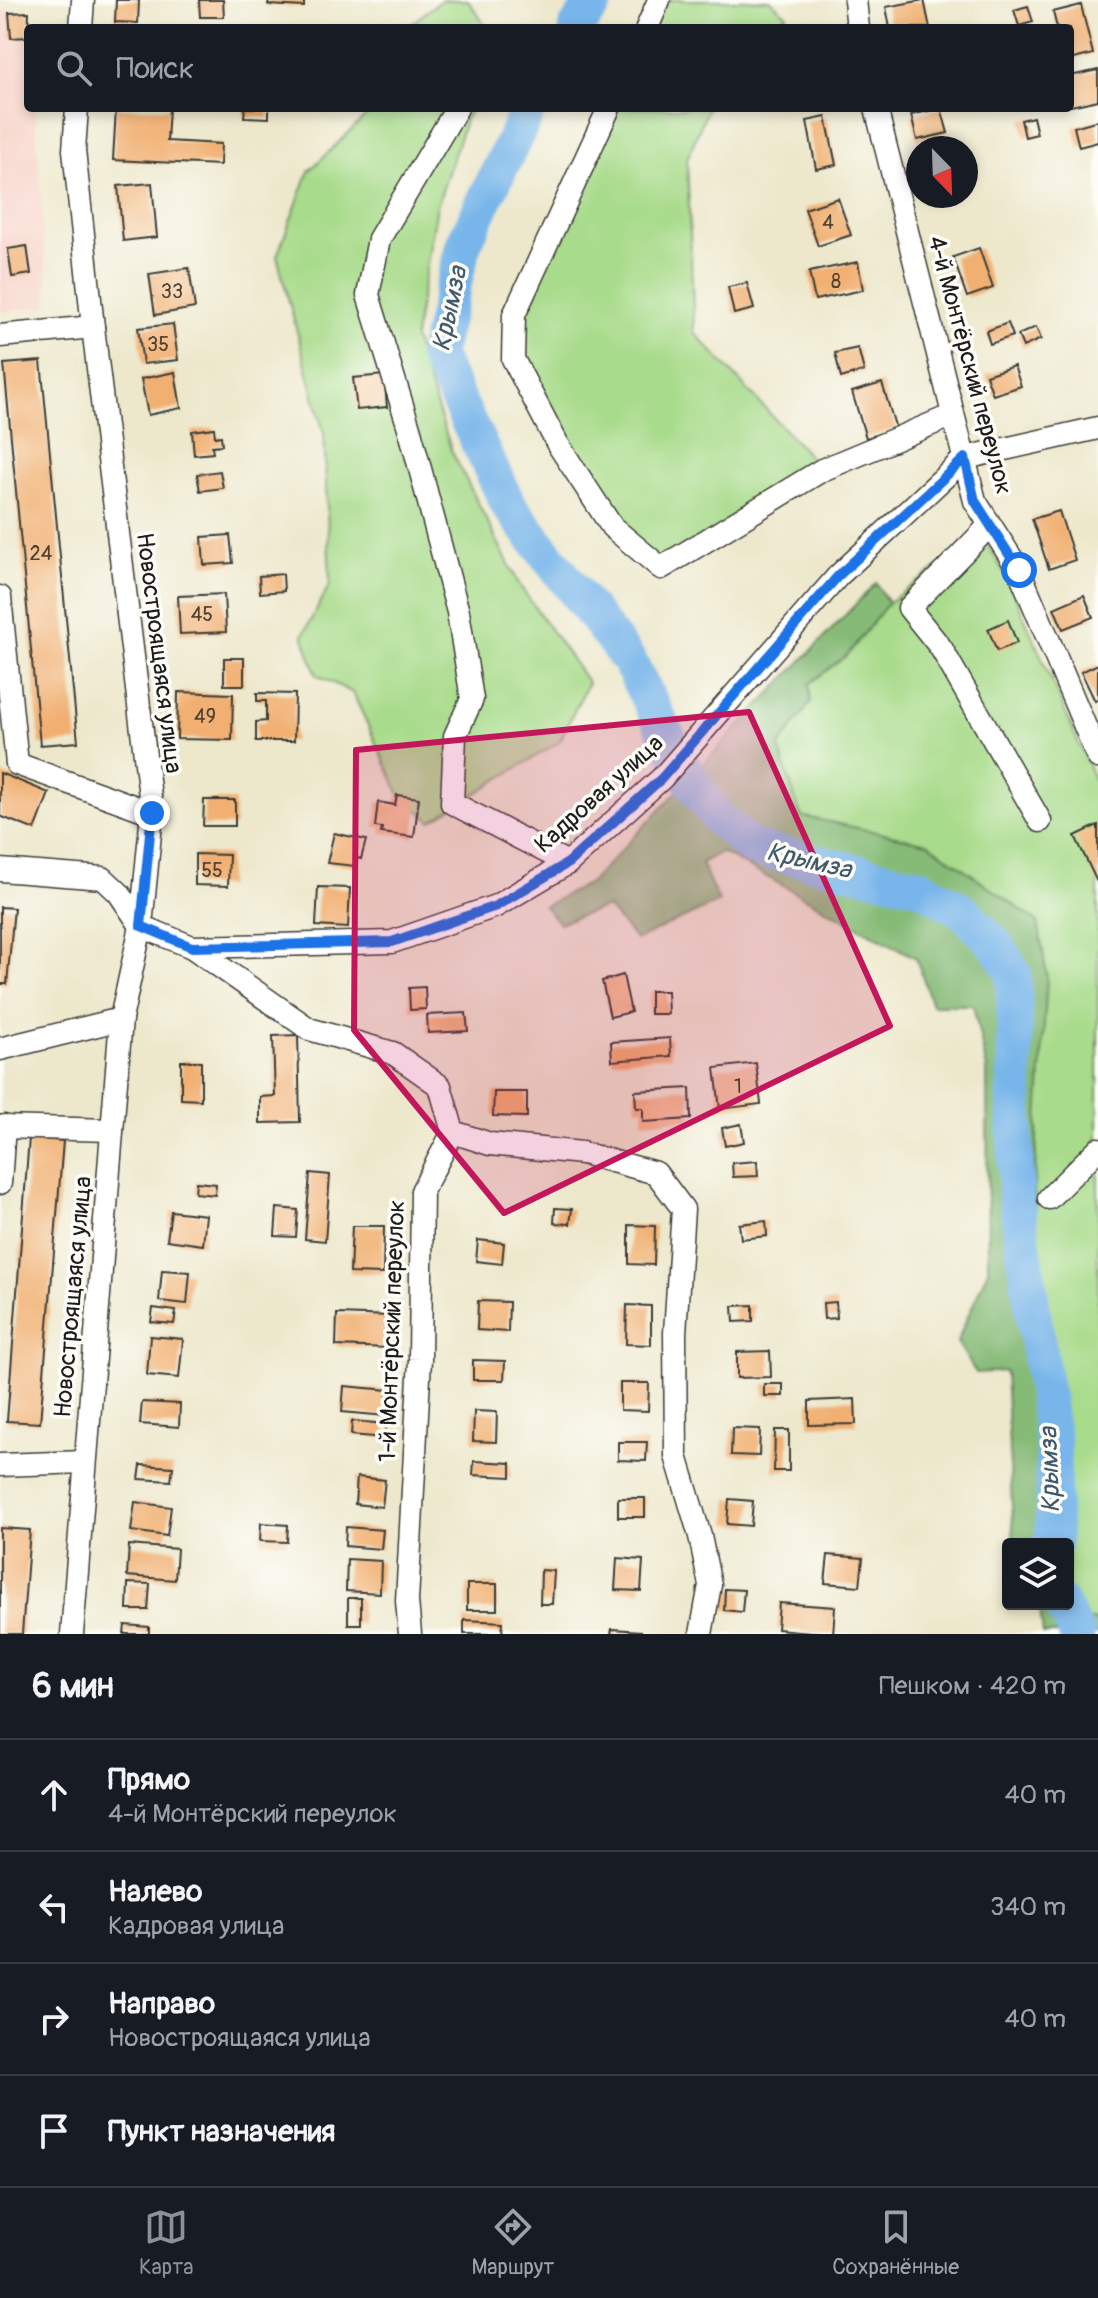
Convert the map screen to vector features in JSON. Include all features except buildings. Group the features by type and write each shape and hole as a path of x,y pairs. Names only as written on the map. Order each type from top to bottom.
{"street":[{"path":"61,0 83,0 81,24"},
{"path":"649,24 659,0"},
{"path":"855,0 858,24"},
{"name":"Новостроящаяся улица","path":"72,1634 121,1019 141,926 152,813 93,327 74,150 77,112"},
{"path":"455,112 379,239 368,295 410,431 460,626 472,699 455,736 452,803 568,863"},
{"path":"607,112 514,315 513,359 557,443 612,527 661,568 822,470 953,415"},
{"name":"4-й Монтёрский переулок","path":"877,112 975,501 1019,570 1098,757"},
{"path":"0,336 93,327"},
{"path":"965,458 1098,428"},
{"name":"Кадровая улица","path":"141,926 192,947 392,942 496,906 568,863 662,778 838,576 965,458"},
{"path":"990,525 909,608 941,648 1040,821"},
{"path":"0,597 9,760 152,813"},
{"path":"0,870 103,878 119,893 141,926"},
{"path":"192,947 309,1029 393,1053 440,1086 453,1132 490,1144 582,1153 656,1173 683,1209 675,1333 676,1456 700,1536 710,1585 701,1634"},
{"path":"0,1049 121,1019"},
{"path":"0,1183 2,1127 112,1130"},
{"name":"1-й Монтёрский переулок","path":"410,1634 407,1601 420,1359 422,1191 453,1132"},
{"path":"1049,1198 1098,1149"},
{"path":"8,1465 85,1462"}],"highlighted area":[{"path":"749,712 890,1026 504,1213 354,1030 356,750"}],"shaded area":[{"path":"0,11 29,12 29,24 24,24 24,112 35,112 48,306 0,312"}],"green space":[{"path":"441,0 468,0 484,24 411,24"},
{"path":"659,0 770,0 787,15 776,24 649,24"},
{"path":"470,112 437,206 414,338 452,452 520,586 588,683 559,742 431,821 399,793 353,693 317,675 303,635 330,584 324,433 277,256 309,171 369,113"},
{"path":"607,112 706,112 687,159 694,332 822,470 661,568 612,527 513,359 514,315"},
{"path":"982,536 1008,579 1098,788 1098,1621 1086,1620 1074,1599 1074,1538 1055,1538 1066,1469 1023,1319 1036,1266 1034,1185 927,843 800,816 778,747 811,702 809,684 848,654 888,603"},
{"path":"876,583 888,603 848,654 809,684 811,702 779,747 801,816 928,843 1038,922 1047,977 1034,1185 1036,1266 1023,1319 1044,1400 1061,1409 1066,1469 1055,1538 1014,1538 1005,1371 976,1373 957,1342 988,1270 987,1069 973,1005 932,1005 916,958 721,852 701,863 719,902 636,940 607,907 559,923 544,906 591,882"},
{"path":"1074,1599 1086,1620 1098,1621 1098,1634 1043,1634 1040,1610 1074,1610"}],"waterway":[{"name":"Крымза","path":"579,24 596,0"},
{"name":"Крымза","path":"527,112 464,243 436,355 509,506 629,661 689,778 718,818 752,848 920,886 963,911 997,946 1014,974 1016,1199 1053,1444 1053,1538"},
{"name":"Крымза","path":"1064,1610 1077,1634"}],"route":[{"path":"152,813 141,926 192,947 392,942 496,906 568,863 662,778 838,576 965,458 975,501 1019,570"}]}
